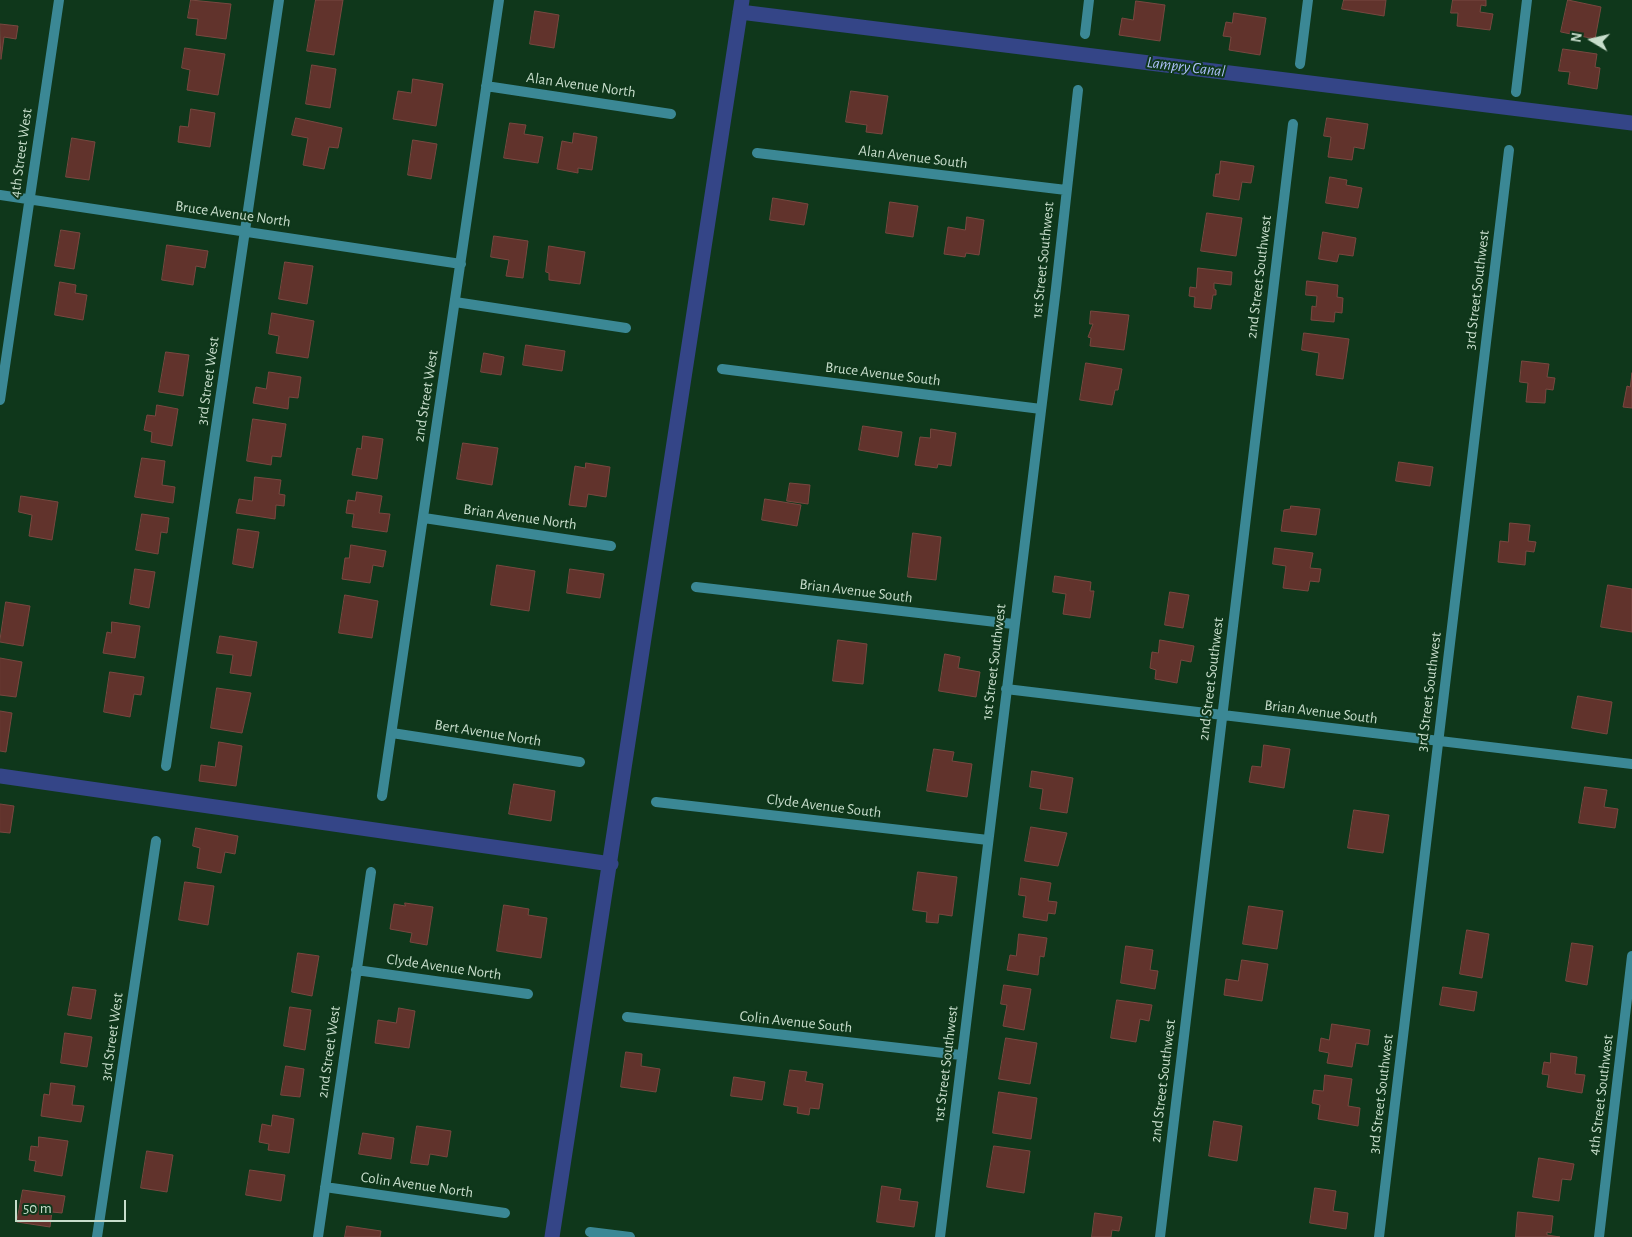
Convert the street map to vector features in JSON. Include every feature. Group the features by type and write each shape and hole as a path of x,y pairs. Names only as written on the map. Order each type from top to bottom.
{"street":[{"name":"4th Street West","path":"0,400 59,0"},
{"name":"3rd Street West","path":"166,766 279,0"},
{"name":"2nd Street West","path":"382,796 499,0"},
{"path":"1085,34 1089,0"},
{"path":"1300,64 1308,0"},
{"path":"1516,92 1527,0"},
{"name":"Alan Avenue North","path":"486,86 671,114"},
{"name":"1st Street Southwest","path":"940,1237 1078,90"},
{"name":"2nd Street Southwest","path":"1160,1237 1292,124"},
{"name":"3rd Street Southwest","path":"1379,1237 1509,150"},
{"name":"Alan Avenue South","path":"757,153 1066,190"},
{"name":"Bruce Avenue North","path":"0,195 461,264"},
{"path":"455,302 626,328"},
{"name":"Bruce Avenue South","path":"722,369 1041,409"},
{"name":"Brian Avenue North","path":"424,518 611,546"},
{"name":"Brian Avenue South","path":"696,587 1014,624"},
{"name":"Brian Avenue South","path":"1006,690 1632,764"},
{"name":"Bert Avenue North","path":"392,733 580,762"},
{"name":"Clyde Avenue South","path":"656,802 988,840"},
{"name":"3rd Street West","path":"98,1237 156,841"},
{"name":"2nd Street West","path":"318,1237 371,872"},
{"name":"4th Street Southwest","path":"1599,1237 1632,956"},
{"name":"Clyde Avenue North","path":"356,970 528,994"},
{"name":"Colin Avenue South","path":"627,1017 961,1055"},
{"name":"Colin Avenue North","path":"325,1186 505,1212"},
{"path":"590,1232 630,1237"}],"building":[{"path":"191,0 231,4 226,39 196,35 198,19 188,18"},
{"path":"316,0 343,0 334,55 307,51"},
{"path":"1344,0 1386,0 1384,16 1342,9"},
{"path":"1453,0 1486,0 1486,6 1481,5 1480,12 1493,14 1490,30 1457,26 1458,13 1451,13"},
{"path":"1568,0 1601,7 1595,39 1561,32"},
{"path":"1136,1 1165,5 1160,41 1119,35 1122,18 1133,20"},
{"path":"535,11 559,15 554,48 530,44"},
{"path":"1234,13 1266,18 1260,55 1229,50 1231,37 1223,36 1226,22 1232,23"},
{"path":"0,24 18,26 16,39 4,37 1,59"},
{"path":"185,48 225,54 218,95 187,90 190,70 182,68"},
{"path":"1563,49 1597,54 1595,67 1600,68 1597,89 1568,84 1570,72 1559,71"},
{"path":"312,65 336,69 330,108 306,104"},
{"path":"413,79 443,84 436,126 393,119 398,91 411,93"},
{"path":"851,91 888,96 882,134 866,132 867,125 846,122"},
{"path":"191,109 215,113 210,147 178,142 180,126 188,127"},
{"path":"296,118 342,128 338,148 329,147 324,169 303,165 308,138 292,135"},
{"path":"1327,118 1368,124 1364,149 1354,147 1352,160 1328,157 1331,137 1324,136"},
{"path":"510,123 526,125 524,134 543,137 538,163 504,158"},
{"path":"574,133 597,137 592,170 578,168 578,173 557,169 562,141 572,143"},
{"path":"72,138 95,142 89,180 66,177"},
{"path":"413,140 437,144 431,179 408,175"},
{"path":"1221,161 1254,166 1251,183 1242,182 1239,200 1213,196 1216,174 1219,174"},
{"path":"1330,177 1347,180 1346,185 1362,188 1358,208 1326,203"},
{"path":"773,198 808,204 804,225 770,220"},
{"path":"890,202 918,206 913,237 886,233"},
{"path":"1207,213 1242,218 1236,256 1201,251"},
{"path":"967,217 984,220 979,255 966,253 965,257 944,254 948,227 965,230"},
{"path":"61,230 80,233 74,269 55,266"},
{"path":"1323,232 1356,238 1353,256 1339,254 1337,262 1319,259"},
{"path":"494,236 528,241 523,278 506,276 509,260 491,257"},
{"path":"167,245 208,251 205,268 196,266 193,285 162,280"},
{"path":"549,246 585,252 580,284 549,280 549,273 546,272"},
{"path":"285,262 313,266 307,304 279,299"},
{"path":"1198,268 1232,272 1231,285 1214,283 1216,295 1213,295 1211,309 1194,307 1195,297 1189,296 1190,287 1196,288"},
{"path":"1307,281 1338,285 1337,297 1343,298 1342,313 1335,312 1334,322 1311,320 1312,306 1316,307 1317,296 1306,295"},
{"path":"60,282 76,285 75,293 87,295 83,320 55,315"},
{"path":"1091,311 1129,315 1124,350 1090,346 1091,338 1088,337 1093,324 1090,324"},
{"path":"272,313 314,321 308,358 276,353 279,336 269,334"},
{"path":"1304,333 1349,339 1343,379 1316,375 1319,353 1302,350"},
{"path":"526,345 565,351 562,371 523,365"},
{"path":"166,352 189,355 183,396 159,392"},
{"path":"484,353 504,357 501,375 481,372"},
{"path":"1522,361 1549,364 1547,377 1555,378 1553,390 1546,389 1545,403 1526,402 1528,383 1520,382"},
{"path":"1086,363 1122,369 1118,390 1115,390 1112,405 1080,400"},
{"path":"269,372 301,377 298,398 289,397 288,409 253,403 256,387 266,389"},
{"path":"1632,373 1632,408 1623,407 1627,386 1630,387"},
{"path":"157,405 178,409 172,446 151,442 152,432 144,430 147,415 155,416"},
{"path":"253,419 286,424 281,457 272,456 271,465 247,461"},
{"path":"863,426 902,432 898,457 859,450"},
{"path":"931,429 956,433 951,466 938,464 937,468 915,465 920,437 930,438"},
{"path":"363,436 383,439 377,479 352,475 357,448 361,449"},
{"path":"463,443 498,448 492,485 457,479"},
{"path":"142,458 165,461 162,485 175,487 173,503 135,497"},
{"path":"1399,462 1433,467 1430,486 1396,481"},
{"path":"586,463 610,467 606,497 588,494 586,507 569,505 575,466 585,468"},
{"path":"255,477 281,480 279,494 285,495 284,506 276,505 275,519 236,513 239,499 252,501"},
{"path":"790,483 810,485 808,504 787,501"},
{"path":"357,492 382,496 379,513 390,514 387,532 352,527 354,514 346,513 348,500 355,501"},
{"path":"21,496 58,502 52,540 29,536 32,515 19,512"},
{"path":"765,499 801,505 797,526 762,520"},
{"path":"1291,506 1320,509 1316,535 1281,531 1284,510 1290,509"},
{"path":"142,514 169,518 167,533 161,532 158,554 136,550"},
{"path":"1510,523 1530,525 1528,541 1536,542 1534,552 1526,551 1525,565 1498,562 1500,541 1508,542"},
{"path":"238,529 259,532 253,568 233,564"},
{"path":"913,533 941,537 936,580 908,577"},
{"path":"351,545 386,551 383,567 373,565 370,583 342,579 345,558 349,558"},
{"path":"1275,548 1313,553 1310,568 1321,569 1319,582 1310,581 1308,591 1283,588 1286,566 1273,564"},
{"path":"497,565 535,571 529,611 491,605"},
{"path":"135,569 155,572 149,608 130,604"},
{"path":"570,569 604,574 600,598 567,593"},
{"path":"1055,576 1091,582 1090,591 1094,591 1090,618 1063,614 1066,594 1053,592"},
{"path":"1608,585 1632,589 1632,632 1601,627"},
{"path":"1170,592 1189,595 1183,628 1165,625"},
{"path":"345,595 378,601 372,638 339,633"},
{"path":"6,602 30,606 23,646 0,642"},
{"path":"112,622 140,626 135,658 103,653 107,632 111,633"},
{"path":"220,636 257,642 251,676 230,673 233,655 217,653"},
{"path":"838,640 867,644 863,684 833,681"},
{"path":"1160,640 1194,646 1191,662 1181,660 1177,683 1155,679 1156,670 1150,668 1152,652 1158,653"},
{"path":"945,654 960,657 958,668 980,672 976,697 939,691"},
{"path":"0,658 22,662 16,697 0,695"},
{"path":"110,672 144,677 141,695 134,694 130,717 104,712"},
{"path":"217,688 251,693 242,733 211,728"},
{"path":"1578,696 1612,702 1607,734 1572,728"},
{"path":"0,711 12,713 6,752 0,751"},
{"path":"219,742 242,746 236,786 199,781 201,765 215,767"},
{"path":"1264,745 1290,749 1284,788 1249,782 1252,766 1261,767"},
{"path":"934,749 954,752 952,761 972,764 967,797 927,791"},
{"path":"1032,771 1073,778 1067,813 1040,809 1043,789 1030,787"},
{"path":"514,784 555,791 551,821 509,814"},
{"path":"1585,787 1607,790 1604,807 1618,809 1615,828 1579,823"},
{"path":"0,804 14,806 10,833 0,832"},
{"path":"1354,810 1389,815 1383,853 1348,848"},
{"path":"1031,827 1067,833 1058,866 1025,861"},
{"path":"196,828 238,836 235,854 225,852 221,873 197,868 200,848 193,846"},
{"path":"918,872 957,877 952,916 939,914 938,923 926,922 927,912 913,910"},
{"path":"1021,878 1051,883 1048,901 1057,902 1055,914 1048,913 1047,921 1023,917 1026,896 1019,895"},
{"path":"185,882 214,886 208,925 179,920"},
{"path":"405,903 433,907 427,945 410,942 412,933 390,929 394,904 405,906"},
{"path":"504,905 529,909 528,915 547,918 541,958 497,951"},
{"path":"1249,906 1283,911 1277,949 1243,944"},
{"path":"1467,930 1489,934 1482,978 1460,974"},
{"path":"1019,934 1047,938 1044,957 1040,956 1038,975 1007,970 1010,955 1016,956"},
{"path":"1572,943 1593,946 1587,985 1566,981"},
{"path":"1126,946 1153,950 1150,970 1158,971 1155,989 1121,983"},
{"path":"298,953 319,956 312,996 292,992"},
{"path":"1242,960 1268,964 1262,1001 1224,995 1226,979 1238,981"},
{"path":"1004,985 1031,989 1024,1030 1003,1026 1007,1005 1001,1004"},
{"path":"73,987 96,990 91,1019 68,1015"},
{"path":"1443,987 1477,992 1474,1011 1440,1005"},
{"path":"1117,1000 1152,1005 1149,1021 1140,1019 1136,1042 1111,1038"},
{"path":"290,1007 311,1010 305,1050 284,1046"},
{"path":"399,1008 415,1011 409,1048 375,1043 378,1020 396,1023"},
{"path":"1332,1024 1370,1030 1368,1045 1356,1043 1352,1067 1327,1063 1329,1053 1319,1051 1321,1038 1329,1040"},
{"path":"65,1033 92,1037 87,1067 61,1063"},
{"path":"1006,1038 1037,1043 1030,1084 999,1079"},
{"path":"626,1052 642,1054 641,1066 660,1069 656,1092 621,1087"},
{"path":"1551,1053 1577,1057 1575,1074 1585,1075 1582,1093 1547,1087 1549,1075 1542,1074 1544,1062 1550,1063"},
{"path":"286,1066 304,1069 300,1097 281,1095"},
{"path":"790,1070 807,1072 805,1081 823,1084 819,1109 810,1108 809,1115 797,1113 798,1107 784,1105"},
{"path":"1325,1075 1352,1079 1348,1106 1360,1108 1358,1126 1318,1119 1320,1105 1312,1103 1314,1090 1323,1091"},
{"path":"734,1077 765,1082 762,1100 731,1096"},
{"path":"51,1083 75,1086 72,1105 84,1106 81,1122 41,1116 44,1094 49,1095"},
{"path":"999,1092 1037,1098 1031,1139 993,1133"},
{"path":"273,1115 294,1119 289,1153 268,1150 269,1144 259,1142 262,1124 271,1126"},
{"path":"1214,1121 1242,1126 1237,1161 1209,1156"},
{"path":"417,1126 451,1131 447,1157 430,1154 428,1165 411,1163"},
{"path":"363,1133 394,1138 391,1159 359,1154"},
{"path":"39,1137 68,1141 62,1176 34,1171 36,1161 29,1160 31,1146 38,1147"},
{"path":"994,1146 1030,1151 1024,1193 987,1187"},
{"path":"147,1151 173,1155 167,1192 141,1188"},
{"path":"1539,1158 1574,1164 1571,1180 1562,1179 1559,1201 1533,1197"},
{"path":"250,1170 285,1175 281,1201 246,1195"},
{"path":"882,1186 901,1189 899,1200 918,1202 914,1227 877,1222"},
{"path":"1315,1188 1336,1191 1333,1211 1348,1213 1346,1229 1310,1223"},
{"path":"23,1190 65,1196 62,1213 52,1212 50,1227 17,1222"},
{"path":"1518,1212 1553,1216 1551,1233 1547,1232 1547,1235 1560,1237 1516,1237"},
{"path":"1095,1213 1122,1217 1119,1231 1112,1230 1111,1237 1092,1237"},
{"path":"347,1226 381,1231 380,1237 345,1237"}],"waterway":[{"path":"552,1237 742,0"},
{"name":"Lampry Canal","path":"740,12 1632,123"},
{"path":"0,776 611,864"}]}
